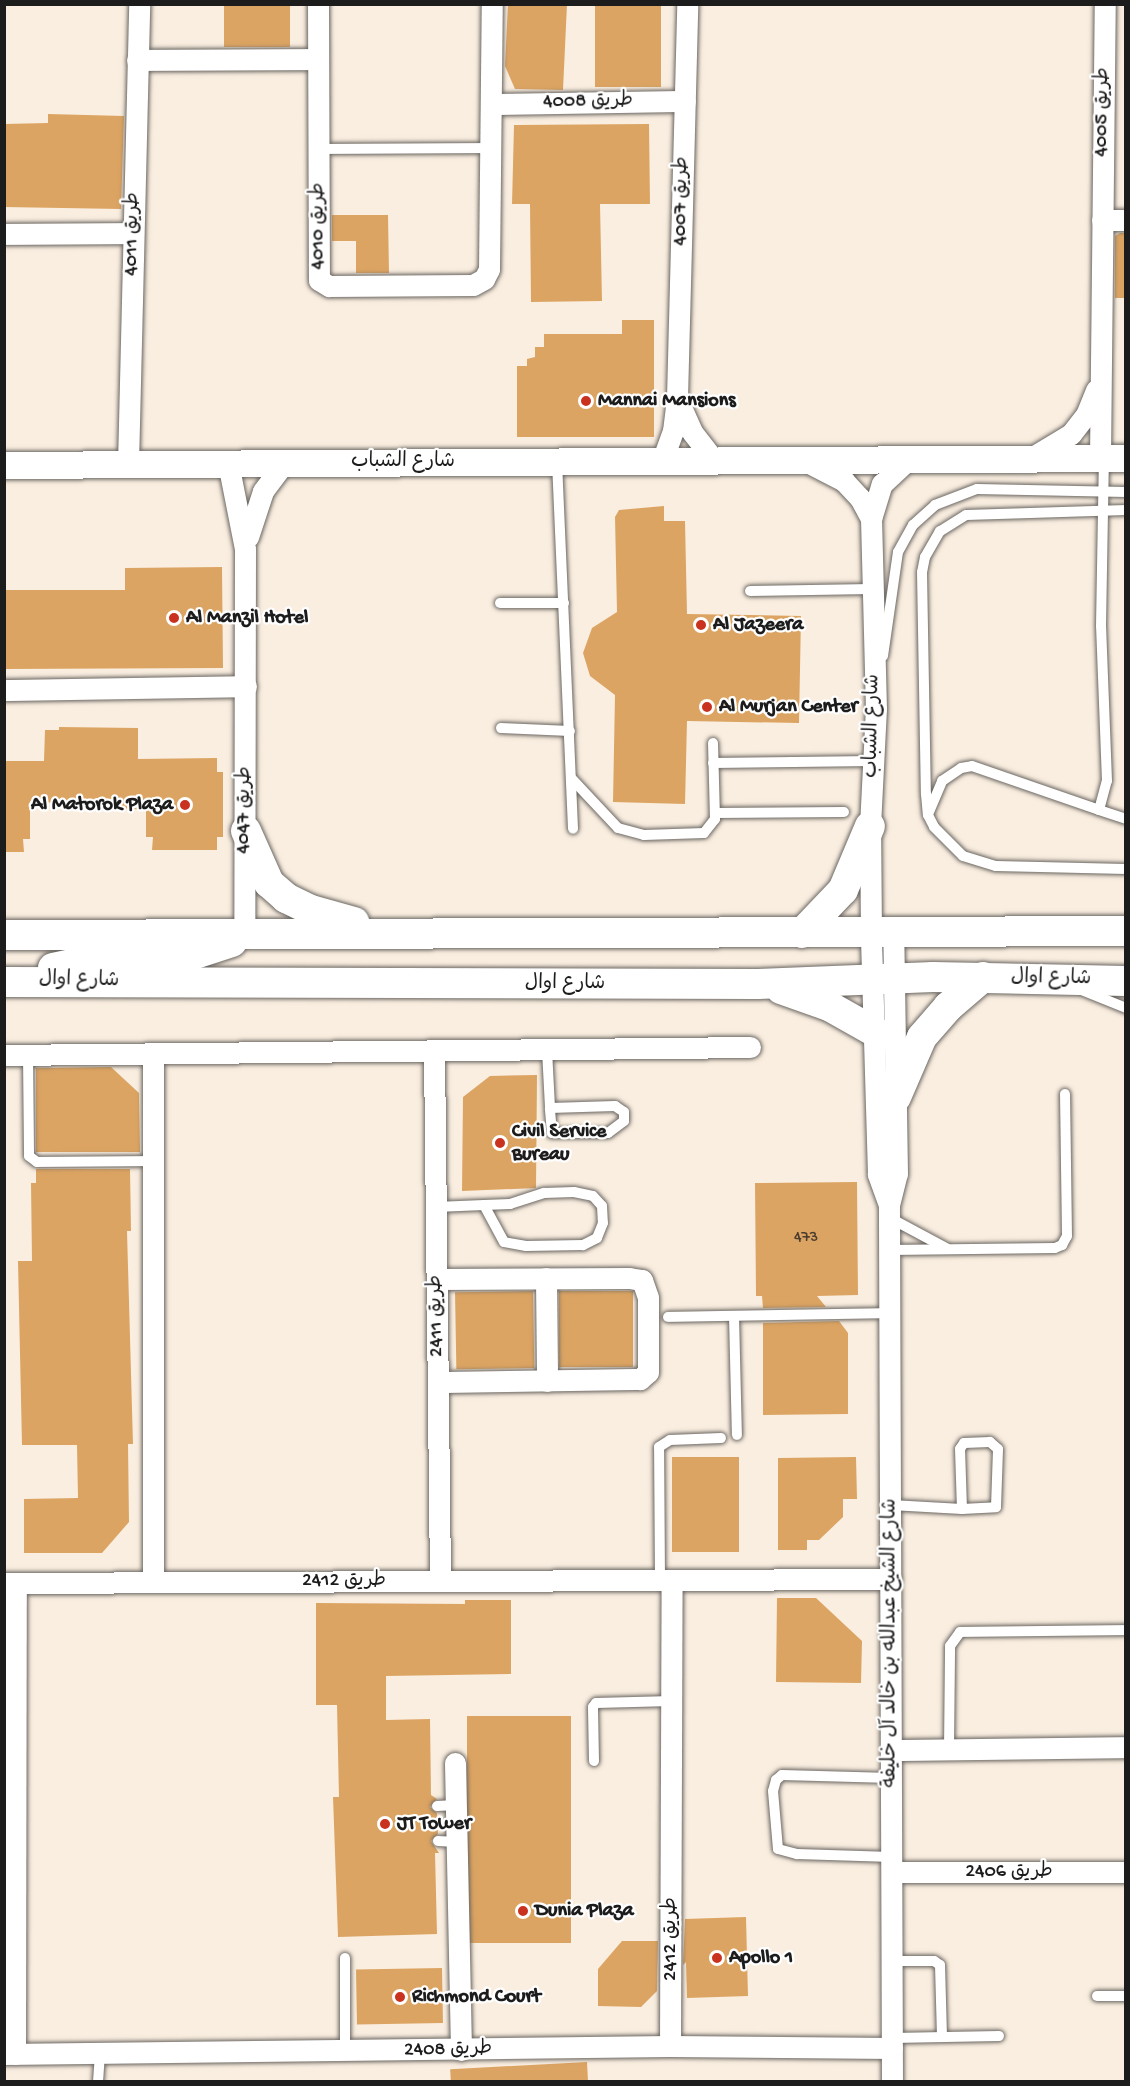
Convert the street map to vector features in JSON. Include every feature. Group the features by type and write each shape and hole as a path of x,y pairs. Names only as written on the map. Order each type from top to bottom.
{"main road":[{"path":"802,933 843,890 857,819"},
{"path":"246,831 269,883 286,898 311,910 389,931"},
{"path":"4,935 389,931 802,933 1114,927"},
{"path":"19,981 65,964 211,952 243,933"},
{"path":"896,1097 922,1037 948,1007 983,977"},
{"name":"شارع اوال","path":"19,981 758,984 884,978 983,977 1125,981"},
{"path":"758,984 828,1006 877,1034"}],"street":[{"name":"طريق 4011","path":"128,464 139,4"},
{"name":"طريق 4010","path":"318,4 319,280 329,286 462,285 484,279 489,270 492,148"},
{"path":"492,4 492,148"},
{"name":"طريق 4007","path":"662,461 673,431 677,398 687,4"},
{"name":"طريق 4005","path":"1105,4 1101,369 1110,458"},
{"path":"137,60 318,59"},
{"name":"طريق 4008","path":"491,104 685,101"},
{"path":"1102,220 1125,220"},
{"path":"4,234 134,233"},
{"name":"طريق 4005","path":"1029,459 1052,449 1071,434 1086,415 1101,369"},
{"name":"طريق 4007","path":"677,398 692,432 714,461"},
{"name":"شارع الشباب","path":"4,465 1110,458"},
{"name":"شارع الشباب","path":"882,932 857,819 873,761 876,709 871,519 882,484 909,459"},
{"name":"شارع الشباب","path":"802,460 844,481 860,498 871,519"},
{"name":"طريق 4047","path":"245,549 263,491 284,463"},
{"name":"طريق 4047","path":"228,464 245,549 246,831 243,933"},
{"path":"4,690 246,686"},
{"name":"شارع الشيخ عبدالله بن خالد آل خليفة","path":"882,932 884,978 896,1097 897,1174 890,1212 892,2082"},
{"name":"شارع الشيخ عبدالله بن خالد آل خليفة","path":"884,978 877,1034 878,1174 890,1212"},
{"path":"4,1055 750,1047"},
{"name":"طريق 2411","path":"434,1051 440,1581"},
{"path":"153,1053 153,1581"},
{"path":"546,1278 547,1381"},
{"path":"437,1279 629,1278 642,1280 648,1297 648,1372 640,1380 438,1382"},
{"name":"طريق 2412","path":"10,2054 10,1583 891,1579"},
{"name":"طريق 2412","path":"666,1580 672,1701 670,2046"},
{"path":"892,1750 1125,1748"},
{"path":"455,1763 446,1806 460,2049"},
{"name":"طريق 2406","path":"892,1864 1125,1872"},
{"name":"طريق 2408","path":"10,2054 345,2052 892,2043"}],"lane":[{"path":"319,149 492,148"},
{"path":"1099,810 1107,781 1101,626 1106,492 1110,458"},
{"path":"557,462 573,829"},
{"path":"876,709 898,552 923,514 948,497 977,489 1125,492"},
{"path":"1125,510 966,515 940,531 931,543 922,573 928,815 942,838 976,861 996,866 1125,869"},
{"path":"750,591 872,589"},
{"path":"500,603 564,603"},
{"path":"501,728 570,731"},
{"path":"572,779 607,820 630,833 704,833 713,825 715,813 713,743"},
{"path":"713,763 873,761"},
{"path":"928,815 942,781 961,768 972,766 1125,819"},
{"path":"715,813 857,819"},
{"path":"1060,979 1125,1008"},
{"path":"547,1050 550,1108 552,1133 608,1133 624,1121 624,1112 615,1106 550,1108"},
{"path":"28,1055 29,1156 37,1162 153,1161"},
{"path":"890,1251 1055,1248 1065,1241 1065,1094"},
{"path":"436,1207 484,1205 510,1204 544,1193 574,1192 593,1196 602,1206 603,1223 597,1238 583,1245 526,1246 504,1242 484,1205"},
{"path":"890,1212 949,1250"},
{"path":"668,1317 890,1313"},
{"path":"734,1316 737,1435"},
{"path":"666,1580 659,1448 670,1440 721,1438"},
{"path":"891,1505 962,1509 993,1509 998,1503 998,1449 990,1442 964,1443 960,1449 962,1509"},
{"path":"949,1749 950,1646 955,1635 966,1630 1125,1630"},
{"path":"594,1761 593,1707 596,1704 672,1701"},
{"path":"891,1778 782,1775 776,1780 773,1791 778,1849 797,1854 892,1864"},
{"path":"345,1958 345,2052"},
{"path":"892,1961 934,1961 940,1965 942,2037"},
{"path":"1097,1996 1125,1996"},
{"path":"892,2043 942,2037 999,2036"},
{"path":"98,2082 100,2053"}],"building":[{"path":"224,4 290,4 290,47 224,47"},
{"path":"508,4 567,4 563,90 515,89 505,66"},
{"path":"595,4 661,4 661,87 595,87"},
{"path":"48,114 124,116 121,209 4,207 4,124 48,123"},
{"path":"649,124 650,204 600,204 602,301 531,302 530,204 512,204 514,125"},
{"path":"332,215 388,215 389,273 356,273 356,241 332,241"},
{"path":"1125,233 1125,298 1115,298 1115,236"},
{"name":"Mannai Mansions","path":"622,320 654,320 654,437 517,437 517,366 527,366 527,359 535,357 535,347 544,347 544,334 622,334"},
{"name":"Al Murjan Center","path":"664,506 664,521 685,521 687,614 801,616 799,723 687,721 685,804 613,802 615,695 590,676 583,653 592,628 617,612 615,517 619,510"},
{"path":"222,567 223,668 4,669 4,590 125,590 125,568"},
{"path":"59,727 138,728 138,759 217,758 217,772 223,772 223,837 217,837 217,850 152,850 153,837 146,837 146,810 30,801 30,839 23,839 24,852 4,852 4,761 44,761 45,730 59,730"},
{"path":"111,1067 139,1093 140,1152 36,1152 36,1068"},
{"name":"Civil Service Bureau","path":"537,1075 536,1188 462,1191 463,1097 490,1076"},
{"path":"36,1169 130,1169 131,1231 127,1231 133,1444 128,1444 129,1522 102,1553 24,1553 24,1499 78,1498 77,1445 22,1445 18,1261 32,1261 31,1183 36,1183"},
{"path":"857,1182 858,1295 817,1296 826,1307 763,1308 762,1296 756,1296 755,1183"},
{"path":"533,1291 534,1368 456,1369 455,1292"},
{"path":"559,1291 633,1291 633,1367 559,1367"},
{"path":"839,1321 848,1333 848,1414 763,1415 763,1323"},
{"path":"672,1457 739,1457 739,1552 672,1552"},
{"path":"856,1457 857,1499 843,1499 843,1517 819,1540 807,1540 807,1550 778,1550 778,1458"},
{"path":"777,1598 816,1598 862,1641 861,1683 776,1682"},
{"path":"465,1600 511,1600 511,1674 386,1676 386,1720 430,1719 431,1795 437,1799 430,1807 437,1813 438,1834 431,1841 439,1853 435,1853 437,1934 338,1937 333,1797 339,1797 337,1705 316,1705 316,1603 465,1604"},
{"path":"467,1716 571,1716 571,1943 467,1943"},
{"name":"Apollo 1","path":"746,1917 748,1996 687,1998 686,1962 683,1965 685,1919"},
{"path":"622,1941 658,1941 657,1991 641,2007 598,2006 598,1969"},
{"name":"Richmond Court","path":"442,1968 443,2023 357,2024 356,1970"},
{"path":"587,2062 588,2082 451,2082 450,2069"}],"place":[{"name":"Mannai Mansions","path":"586,401"},
{"name":"Al Manzil Hotel","path":"174,618"},
{"name":"Al Jazeera","path":"701,625"},
{"name":"Al Murjan Center","path":"707,707"},
{"name":"Al Matorok Plaza","path":"185,805"},
{"name":"Civil Service Bureau","path":"500,1143"},
{"name":"JT Tower","path":"385,1824"},
{"name":"Dunia Plaza","path":"523,1911"},
{"name":"Apollo 1","path":"717,1958"},
{"name":"Richmond Court","path":"400,1997"}]}
